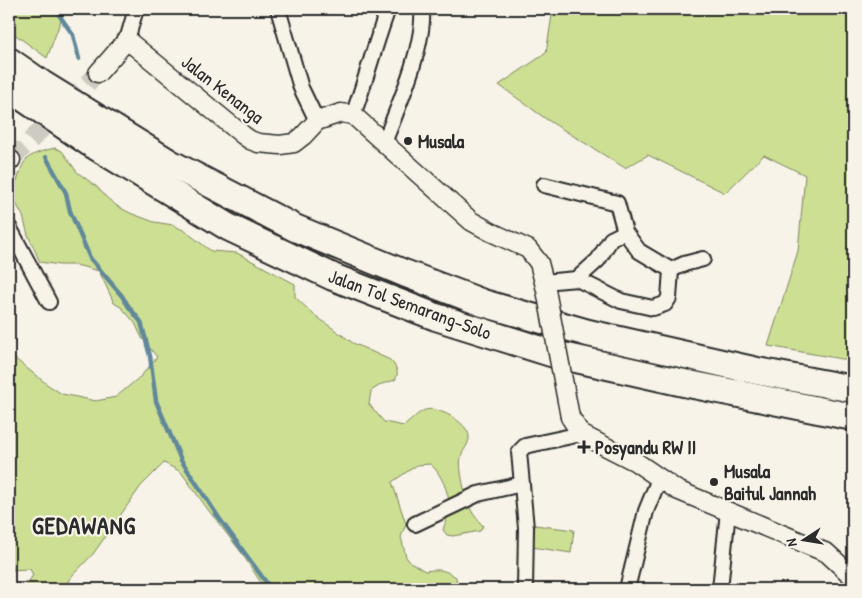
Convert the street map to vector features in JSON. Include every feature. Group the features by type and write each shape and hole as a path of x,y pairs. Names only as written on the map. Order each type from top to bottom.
{"highway":[{"name":"Jalan Tol Semarang–Solo","path":"9,61 42,84 170,163 295,228 404,273 483,303 588,333 757,371 853,389"},
{"name":"Jalan Tol Semarang–Solo","path":"9,88 90,143 228,227 334,277 417,310 554,354 684,383 853,417"}],"street":[{"path":"98,73 127,40 136,9"},
{"path":"278,9 301,88 317,121"},
{"path":"388,9 353,115 472,221 490,232 528,249 539,263 570,417 580,434 636,462 677,490 828,553 852,578"},
{"path":"384,143 413,66 423,19 422,9"},
{"name":"Jalan Kenanga","path":"127,40 250,140 280,145 294,143 304,136 317,121 341,112 353,115"},
{"path":"544,186 617,203 625,232 639,251 671,270"},
{"path":"9,226 49,302"},
{"path":"545,286 577,279 598,260 611,239 625,232"},
{"path":"671,270 703,259"},
{"path":"577,279 621,301 653,308 665,304 669,298 671,270"},
{"path":"525,589 526,528 519,452 522,448 580,434"},
{"path":"627,589 646,511 659,479"},
{"path":"415,524 478,494 522,484"},
{"path":"720,589 728,511"}],"green space":[{"path":"9,9 65,9 47,58 9,30"},
{"path":"553,9 853,9 853,361 768,346 798,251 805,175 764,155 725,193 648,155 625,168 546,119 499,85 546,53"},
{"path":"55,148 62,151 77,172 97,187 117,206 154,222 173,225 185,231 211,251 237,253 295,284 295,297 313,314 353,343 390,360 397,370 395,380 382,384 371,391 369,404 384,422 404,426 419,413 431,409 451,416 463,425 469,439 460,462 462,476 471,510 483,526 480,531 453,536 447,535 443,530 449,507 448,496 441,477 430,464 417,465 392,482 406,524 401,537 406,557 410,562 425,571 441,570 456,577 457,589 265,589 241,552 181,472 164,463 141,486 93,554 71,577 63,589 24,589 33,575 30,569 9,570 9,354 62,394 96,401 116,397 141,376 157,357 142,338 135,323 122,308 114,303 99,271 76,265 40,262 28,235 23,216 11,194 21,168 28,158 42,151"},
{"path":"535,525 574,530 571,553 532,547"}],"waterway":[{"path":"55,9 73,35 79,59"},
{"path":"46,157 66,193 70,211 90,258 141,322 150,356 156,401 181,460 219,518 271,589"}],"tunnel":[{"path":"11,160 98,73"}],"place":[{"name":"Musala","path":"408,141"},
{"name":"Posyandu RW II","path":"584,447"},
{"name":"Musala Baitul Jannah","path":"714,482"}],"district":[{"name":"GEDAWANG","path":"84,526"}]}
